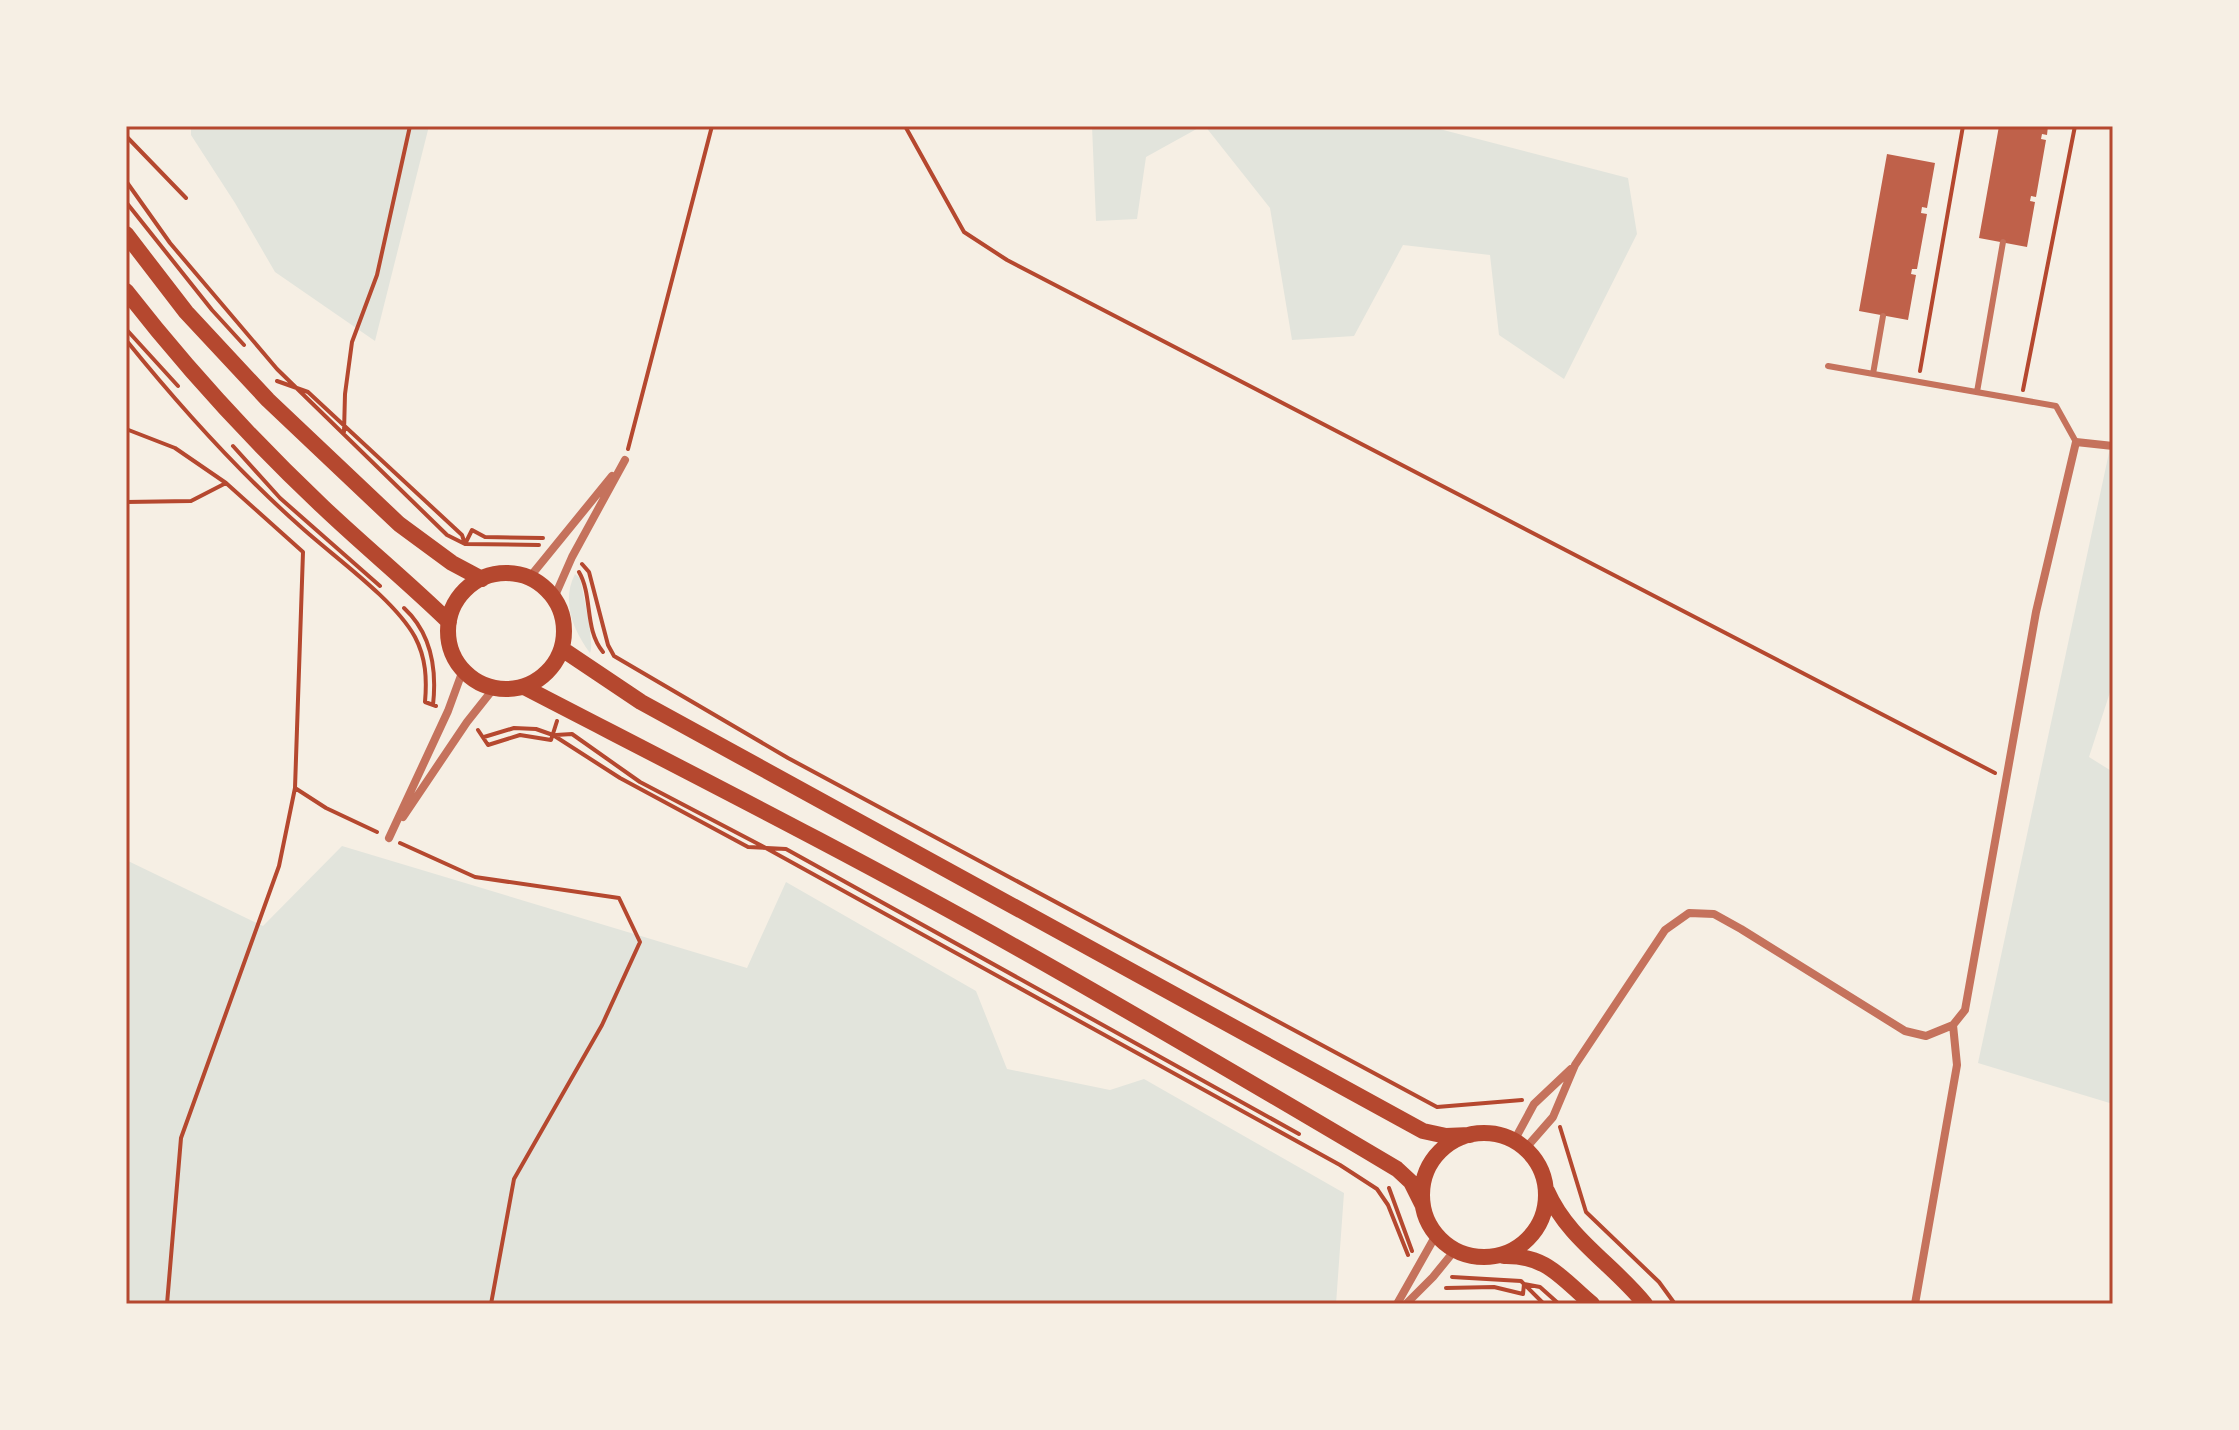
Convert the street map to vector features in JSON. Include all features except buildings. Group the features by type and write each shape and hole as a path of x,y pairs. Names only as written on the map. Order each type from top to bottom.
{"main road":[{"path":"126,234 186,312 268,400 399,524 452,563 482,579"},
{"path":"126,291 235,418 323,507 449,622"},
{"path":"497,574 529,578 543,586 554,598 562,614 565,631 562,649 548,672 524,687 509,690 477,682 453,656 449,639 452,611 464,592 482,579 497,574"},
{"path":"562,649 641,702 1423,1131 1446,1136 1501,1135 1520,1145 1540,1169 1556,1213 1645,1304"},
{"path":"524,687 654,752 1019,949 1397,1169 1411,1182 1436,1235 1455,1250 1476,1257 1525,1256 1543,1262 1592,1304"},
{"path":"1422,1204 1423,1181 1433,1160 1449,1144 1470,1135"},
{"path":"1498,1256 1519,1246 1535,1231 1544,1211 1546,1188"}],"street":[{"path":"1520,1145 1553,1117 1575,1065 1665,930 1689,913 1714,914 1728,921 1905,1031 1926,1036 1953,1025 1965,1010 2036,612 2076,442 2113,446"},
{"path":"529,578 625,460"},
{"path":"554,598 572,557 625,460"},
{"path":"389,838 448,711 463,670"},
{"path":"389,838 467,722 494,688"},
{"path":"1915,1304 1957,1065 1953,1025"},
{"path":"1520,1145 1534,1104 1575,1065"},
{"path":"1397,1304 1436,1235"},
{"path":"1406,1304 1455,1250"}],"lane":[{"path":"1977,392 2003,242"},
{"path":"1873,374 1883,316"},
{"path":"1828,366 2056,406 2076,442"}],"path":[{"path":"344,432 352,342 377,275 410,126"},
{"path":"625,460 712,126"},
{"path":"905,126 964,232 1007,260 2008,780"},
{"path":"1918,382 1963,126"},
{"path":"2021,400 2075,126"},
{"path":"126,136 186,198"},
{"path":"126,181 170,243 293,385 447,535 465,544 540,545"},
{"path":"126,202 212,310 249,351"},
{"path":"126,329 188,396"},
{"path":"126,340 229,455 299,525 358,575 401,618 414,636 423,657 427,676 425,702 433,705 435,672 432,656 425,636 412,615 398,602"},
{"path":"268,371 277,381 308,392 344,423 462,535 465,544"},
{"path":"126,429 175,448 226,483 303,552 295,788 279,866 181,1138 167,1304"},
{"path":"229,441 280,498 387,592"},
{"path":"126,502 191,501 226,483"},
{"path":"465,544 472,530 485,537 545,538"},
{"path":"581,563 589,572 608,645 614,656 788,758 1437,1107 1529,1100"},
{"path":"577,570 582,579 589,618 603,652"},
{"path":"401,618 412,615"},
{"path":"558,718 553,735 551,740 520,735 488,745 484,737 514,728 536,729 553,735 620,778 748,847 786,849 1359,1169"},
{"path":"553,735 572,734 640,782 764,847 1340,1165 1377,1189 1388,1205 1409,1258"},
{"path":"295,788 326,808 475,877 619,898 640,942 602,1025 514,1179 491,1304"},
{"path":"1431,1118 1437,1107"},
{"path":"1558,1121 1586,1212 1659,1282 1675,1304"},
{"path":"1377,1189 1385,1183 1391,1189 1412,1251"},
{"path":"1449,1277 1521,1281 1544,1304"},
{"path":"1446,1288 1494,1287 1523,1294 1524,1284"},
{"path":"1524,1284 1540,1287 1559,1304"}],"shaded area":[{"path":"191,126 429,126 375,341 275,272 191,135"},
{"path":"1092,126 1202,126 1146,157 1137,219 1096,221"},
{"path":"1205,126 1428,126 1628,178 1637,234 1564,379 1499,335 1490,255 1403,245 1354,336 1292,340 1270,208"},
{"path":"2113,434 2113,683 2089,757 2113,772 2113,1104 1978,1063"},
{"path":"575,574 580,578 588,617 590,653 574,625 569,605"},
{"path":"342,846 747,968 786,882 976,991 1007,1069 1110,1090 1144,1079 1344,1193 1336,1304 126,1304 126,860 263,926"}]}
